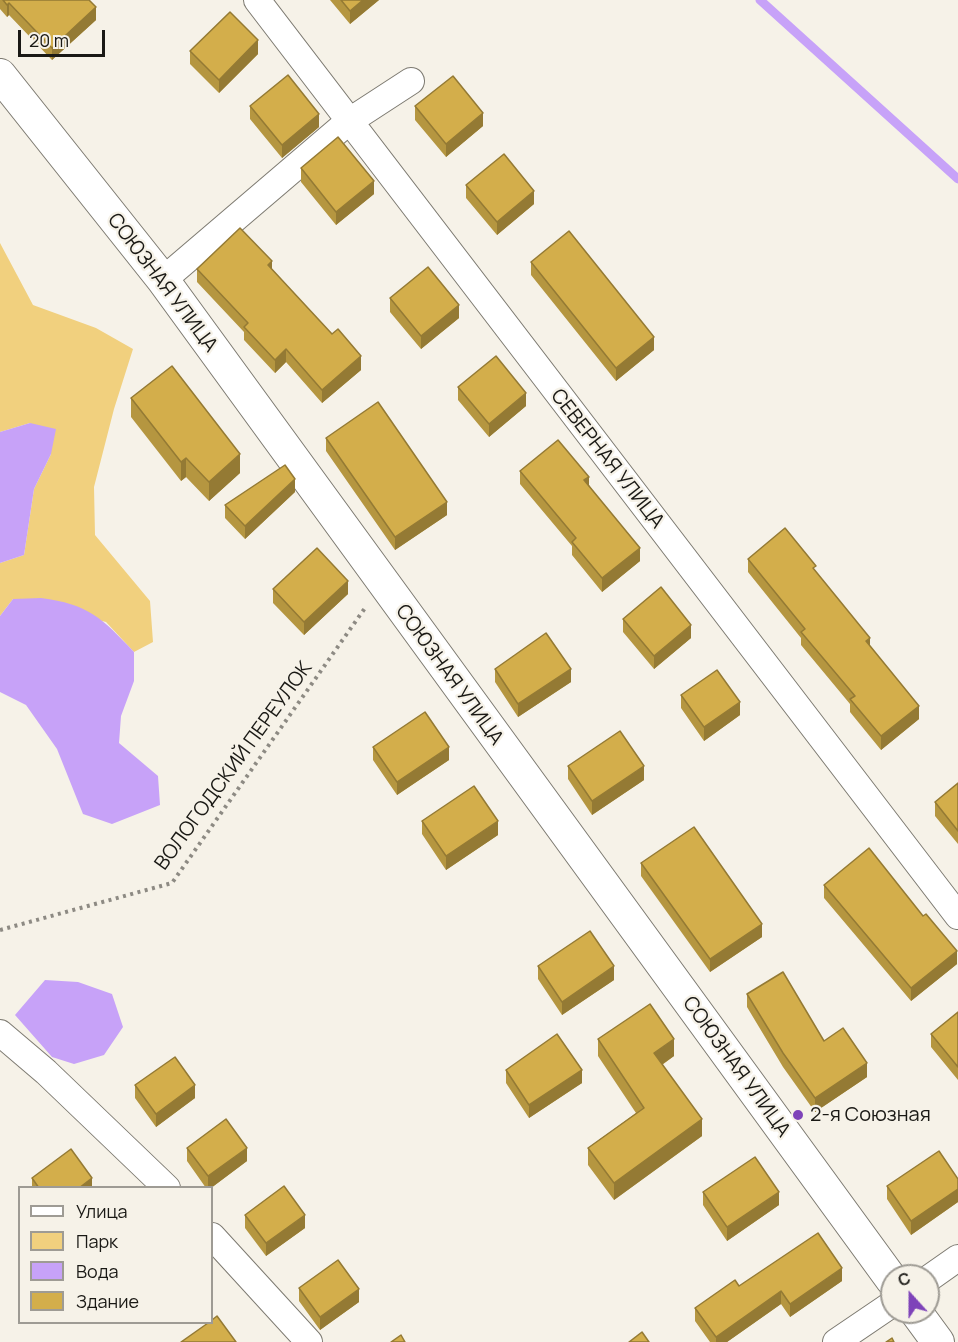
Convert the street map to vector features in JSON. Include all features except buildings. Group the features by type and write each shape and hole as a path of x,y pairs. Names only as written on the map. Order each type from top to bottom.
{"street":[{"name":"СЕВЕРНАЯ УЛИЦА","path":"257,0 348,122 958,916"},
{"name":"СОЮЗНАЯ УЛИЦА","path":"0,75 163,280 880,1264"},
{"path":"163,280 348,122 411,81"},
{"path":"0,1033 46,1072 165,1186"},
{"path":"213,1237 309,1342"},
{"path":"940,1271 958,1258"},
{"path":"836,1342 880,1312"},
{"path":"925,1324 938,1342"}],"path":[{"name":"ВОЛОГОДСКИЙ ПЕРЕУЛОК","path":"0,930 172,883 324,669 381,582"}],"green space":[{"path":"0,243 33,305 96,328 133,349 114,409 94,487 95,535 150,601 153,642 134,652 106,622 13,599 0,616 0,563 24,555 34,489 51,454 30,423 0,432"}],"water":[{"path":"30,423 56,429 51,454 34,489 24,555 0,563 0,432"},
{"path":"41,598 71,604 93,614 113,630 134,652 134,681 121,716 119,743 158,776 160,805 112,824 83,814 57,749 26,705 0,692 0,616 13,599"},
{"path":"45,980 78,982 112,994 123,1027 104,1055 74,1064 52,1057 15,1015"}],"waterway":[{"path":"760,0 958,179"}],"place":[{"name":"2-я Союзная","path":"798,1115"}]}
